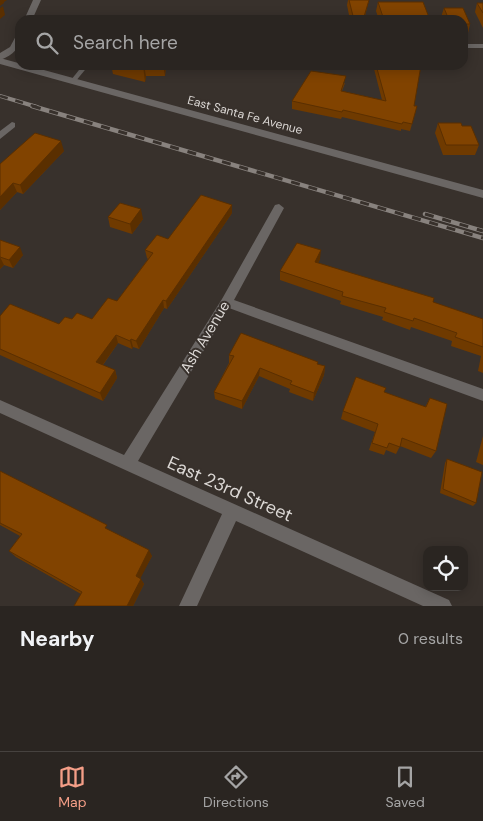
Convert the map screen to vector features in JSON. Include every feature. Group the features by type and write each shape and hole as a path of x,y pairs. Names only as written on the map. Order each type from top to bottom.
{"street":[{"path":"30,15 37,0"},
{"path":"468,46 483,46"},
{"path":"0,59 15,50"},
{"name":"East Santa Fe Avenue","path":"0,59 15,64"},
{"name":"East Santa Fe Avenue","path":"36,70 483,194"},
{"path":"0,136 12,125"},
{"name":"Ash Avenue","path":"126,464 226,302 280,208"},
{"path":"226,302 483,394"},
{"name":"East 23rd Street","path":"0,406 443,606"},
{"path":"188,606 232,512"}],"lane":[{"path":"73,81 82,70"}],"building":[{"path":"349,0 369,0 364,15 353,15"},
{"path":"378,2 423,2 428,15 382,15"},
{"path":"477,3 483,3 483,13"},
{"path":"444,8 463,8 466,15 447,15"},
{"path":"377,70 420,70 414,106 417,106 412,124 403,122 402,124 343,110 342,112 292,101 311,71 346,76 341,91 386,101"},
{"path":"438,123 461,123 462,126 471,126 479,145 446,145"},
{"path":"35,133 61,141 20,185 13,183 0,197 0,164"},
{"path":"201,195 232,205 166,301 163,300 136,341 131,339 130,341 116,335 96,362 115,370 100,393 0,349 0,316 10,304 59,324 65,317 72,319 77,313 92,319 108,298 117,301 153,253 145,250 157,235 168,239"},
{"path":"120,203 141,209 130,224 108,217"},
{"path":"0,240 20,247 9,260 0,257"},
{"path":"297,243 321,250 315,262 434,298 433,302 483,319 483,347 455,337 457,333 414,318 413,321 384,312 386,308 342,296 343,292 280,271"},
{"path":"241,333 325,366 314,393 290,384 292,381 260,368 242,401 214,392 234,356 229,355"},
{"path":"356,377 386,388 384,392 426,407 430,398 447,404 436,451 402,438 400,447 389,443 387,448 372,443 378,424 343,411"},
{"path":"447,459 482,472 476,503 443,489"},
{"path":"0,471 107,525 105,528 149,550 136,576 141,579 127,606 74,606 82,592 9,551 22,534 0,523"}],"railway":[{"path":"0,96 37,107"},
{"path":"32,106 483,238"},
{"path":"425,214 483,231"}]}
